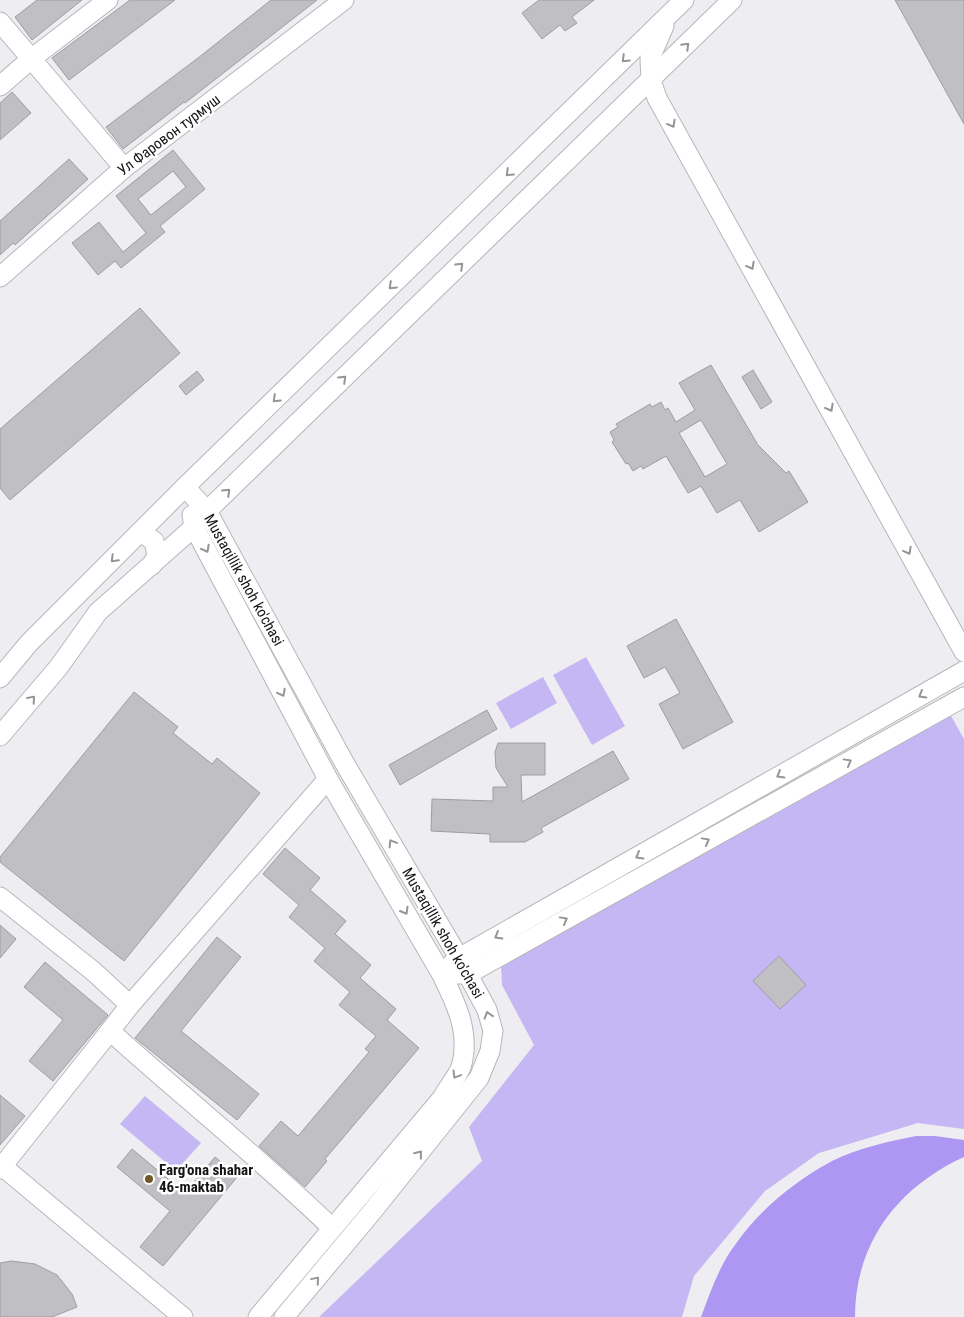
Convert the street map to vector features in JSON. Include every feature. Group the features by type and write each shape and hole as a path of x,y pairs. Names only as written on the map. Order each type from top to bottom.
{"street":[{"path":"0,86 31,59 108,0"},
{"name":"Ул Фаровон турмуш","path":"0,277 124,168 344,0"},
{"path":"0,678 29,643 185,487 684,0"},
{"path":"0,736 58,668 98,612 194,527 208,511 732,0"},
{"path":"667,18 650,58 651,80 657,98 964,652"},
{"path":"0,22 124,168"},
{"name":"Mustaqillik shoh ko'chasi","path":"185,487 208,511 345,764 464,966 487,1010 493,1031 490,1051 479,1078 371,1213 284,1317"},
{"name":"Mustaqillik shoh ko'chasi","path":"185,487 194,527 328,779 442,975 458,1006 465,1044 460,1068 443,1097 258,1317"},
{"path":"140,532 154,541 156,555 152,565"},
{"path":"464,966 964,671"},
{"path":"442,975 464,966 964,697"},
{"path":"183,1317 1,1167 130,1004 328,779"},
{"path":"0,897 93,971 130,1004"},
{"path":"110,1031 172,1087 205,1113 332,1228"}],"shaded area":[{"path":"586,657 625,726 592,745 553,675"},
{"path":"543,677 557,703 511,729 496,703"},
{"path":"950,714 964,739 964,1129 918,1123 819,1153 765,1191 694,1276 682,1317 319,1317 482,1161 469,1127 534,1045 502,985 501,965"},
{"path":"145,1096 201,1143 176,1171 120,1124"},
{"path":"916,1136 935,1136 964,1140 964,1157 940,1169 919,1184 885,1220 872,1242 863,1265 857,1290 855,1317 701,1317 715,1280 729,1253 755,1220 779,1197 818,1169 842,1156 873,1146"}],"building":[{"path":"37,0 82,0 32,40 15,17"},
{"path":"130,0 175,0 69,80 52,58"},
{"path":"271,0 317,0 123,149 106,127"},
{"path":"539,0 594,0 572,17 577,23 565,31 560,25 542,39 522,13"},
{"path":"895,0 964,0 964,124"},
{"path":"12,92 31,113 0,140 0,103"},
{"path":"173,150 205,189 160,226 165,232 121,268 115,261 98,275 72,243 99,222 123,252 146,233 116,196","holes":["173,171 186,187 151,215 138,199"]},
{"path":"69,159 88,179 15,245 13,243 0,255 0,221"},
{"path":"140,308 180,353 10,500 0,488 0,429"},
{"path":"711,365 758,445 786,473 789,471 808,502 759,532 740,500 717,513 701,486 688,493 666,456 643,469 641,466 633,471 628,463 626,464 612,442 614,440 610,432 618,427 616,424 650,404 652,407 661,402 665,410 668,408 676,422 695,410 679,383","holes":["701,420 727,464 705,477 679,433"]},
{"path":"753,370 772,402 761,409 742,377"},
{"path":"197,371 204,380 186,395 179,386"},
{"path":"676,619 733,722 683,749 659,704 680,693 665,667 644,678 627,646"},
{"path":"134,692 178,727 173,733 212,764 217,758 260,793 124,961 0,862 0,857"},
{"path":"487,710 497,729 400,785 389,765"},
{"path":"498,743 545,743 545,775 521,775 522,802 613,751 629,779 541,828 543,832 525,842 490,842 490,834 431,831 432,799 493,801 493,787 508,787 496,768 495,752"},
{"path":"285,848 320,878 310,890 346,921 335,934 371,965 360,978 396,1009 387,1020 419,1048 325,1159 327,1161 305,1187 259,1146 281,1121 298,1136 369,1052 365,1049 376,1036 339,1005 350,992 314,961 325,948 289,917 299,905 263,874"},
{"path":"0,925 16,939 0,958"},
{"path":"217,937 241,957 181,1031 259,1094 237,1120 135,1038"},
{"path":"779,956 806,985 780,1009 753,981"},
{"path":"45,962 108,1015 53,1081 29,1061 63,1020 24,987"},
{"path":"0,1095 25,1116 0,1145"},
{"path":"132,1149 185,1193 215,1157 238,1176 163,1266 140,1247 170,1211 117,1167"},
{"path":"11,1261 35,1264 57,1275 72,1294 77,1307 52,1317 0,1317 0,1263"}],"place":[{"name":"Farg'ona shahar 46-maktab","path":"149,1179"}]}
